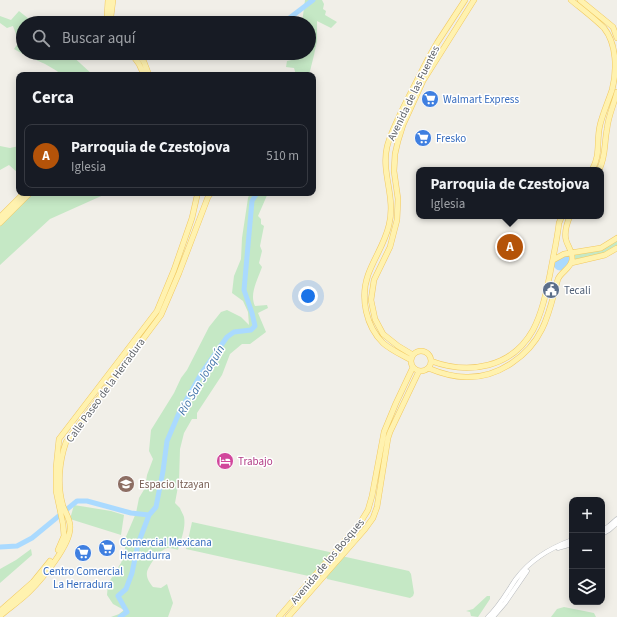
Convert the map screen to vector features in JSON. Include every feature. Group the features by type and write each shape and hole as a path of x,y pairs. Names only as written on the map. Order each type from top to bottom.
{"main road":[{"path":"107,16 108,0"},
{"path":"111,16 113,0"},
{"name":"Avenida de las Fuentes","path":"412,358 383,334 375,319 371,292 374,280 394,236 397,224 398,199 394,165 396,149 420,81 437,43 465,0"},
{"name":"Avenida de las Fuentes","path":"412,358 384,343 374,330 366,310 364,297 368,275 390,224 392,208 387,178 387,147 400,113 474,0"},
{"path":"570,0 603,28 612,44 615,68 612,89 600,124 598,156 593,167"},
{"path":"580,0 613,27 617,38"},
{"path":"603,28 613,27"},
{"path":"136,60 143,72"},
{"path":"142,60 148,72"},
{"path":"600,167 605,153 607,129 617,92"},
{"path":"0,216 21,196"},
{"path":"0,223 27,196"},
{"name":"Calle Paseo de la Herradura","path":"0,616 28,593 54,561 68,540 70,526 68,518 61,507 56,491 56,468 59,439 154,315 180,254 192,218 196,196"},
{"path":"198,196 202,199 207,196"},
{"name":"Calle Paseo de la Herradura","path":"0,611 33,582 52,560 59,549 64,536 60,489 60,468 63,449 69,437 161,314 179,273 209,196"},
{"path":"431,361 448,367 461,369 479,368 493,364 519,348 533,331 547,292 561,219"},
{"path":"428,368 431,361 428,354 424,351 419,351 412,358 413,367 419,371 428,368 450,375 474,376 497,371 524,354 536,340 542,329 559,278 571,263 572,253 566,240 565,233 569,219"},
{"path":"390,224 393,226 397,224"},
{"path":"387,233 391,232 394,236"},
{"path":"553,261 561,255 601,248 617,238"},
{"path":"571,263 605,254 617,248"},
{"path":"179,273 180,254"},
{"name":"Avenida de los Bosques","path":"279,617 360,523 368,510 375,484 384,432 413,367"},
{"name":"Avenida de los Bosques","path":"288,617 365,529 372,518 379,499 388,438 419,371"},
{"path":"65,430 66,435 69,437"},
{"path":"305,587 311,591"}],"street":[{"path":"605,529 617,519"},
{"path":"604,533 617,523"},
{"path":"488,617 502,601 518,576 532,562 550,549 569,541"},
{"path":"493,617 505,603 524,574 534,564 552,551 569,545"}],"green space":[{"path":"305,0 322,0 324,4 323,9 326,11 325,15 337,22 331,28 317,21 316,45 316,16 303,16"},
{"path":"19,11 25,16 16,16 16,34 13,26 7,28 0,23 0,16 11,20"},
{"path":"37,60 77,60 90,72 58,72"},
{"path":"313,60 310,72 295,72 294,68 286,67 287,61"},
{"path":"0,146 10,148 16,147 16,171 9,165 0,170"},
{"path":"27,196 101,196 50,219 0,265 0,222"},
{"path":"249,196 267,196 258,216 261,219 261,224 264,226 260,246 262,251 259,263 262,267 255,286 253,297 255,306 267,305 268,308 258,313 266,332 250,344 242,344 230,354 222,375 197,413 197,419 192,419 184,433 180,449 179,481 175,503 180,508 184,517 183,534 178,550 168,548 162,551 152,562 147,572 148,578 153,587 161,588 167,584 173,603 168,617 111,617 124,610 113,604 107,595 108,584 121,563 125,553 125,539 136,513 139,498 145,488 147,475 153,459 149,451 151,430 187,370 209,327 221,312 227,310 241,317 249,325 248,312 243,301 232,293 234,276 241,259 242,238"},
{"path":"617,239 617,247 604,254 572,263 573,254 596,250"},
{"path":"74,505 111,511 124,515 121,535 70,519"},
{"path":"192,522 334,553 313,577 186,549"},
{"path":"31,549 32,555 0,583 0,569"},
{"path":"343,557 409,571 411,574 414,593 413,596 410,598 327,579 326,576"},
{"path":"487,596 490,596 490,599 478,617 471,616 470,612 466,611 473,609"},
{"path":"564,607 594,613 596,617 551,617 557,609"}],"water":[{"path":"572,254 571,263 565,268 557,270 555,268 553,265 557,261"}],"waterway":[{"name":"Río San Joaquín","path":"292,16 313,0"},
{"name":"Río San Joaquín","path":"120,617 127,612 118,596 126,589 132,573 138,544 149,515 156,507 167,441 179,413 201,374 227,337 234,332 251,330 255,326 244,290 252,201 255,196"},
{"name":"Río San Joaquín","path":"0,547 17,546 32,538 77,501 87,501 131,513 149,515"}],"place":[{"name":"Walmart Express","path":"430,99"},
{"name":"Fresko","path":"423,138"},
{"name":"Parroquia de Czestojova","path":"510,247"},
{"name":"Tecali","path":"551,290"},
{"name":"Trabajo","path":"225,461"},
{"name":"Espacio Itzayan","path":"126,484"},
{"name":"Comercial Mexicana Herradurra","path":"107,548"},
{"name":"Centro Comercial La Herradura","path":"83,553"}]}
